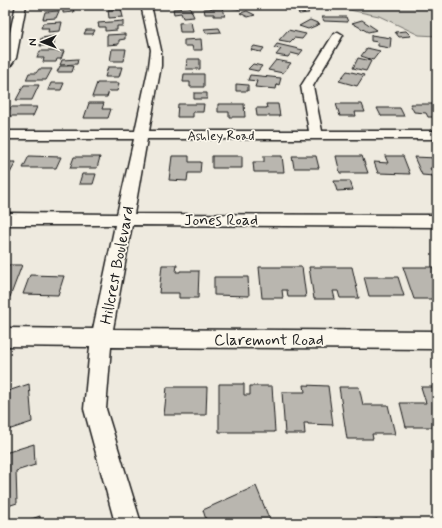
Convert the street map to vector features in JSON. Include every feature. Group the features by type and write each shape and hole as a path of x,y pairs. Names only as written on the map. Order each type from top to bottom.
{"street":[{"path":"7,61 21,5"},
{"name":"Hillcrest Boulevard","path":"128,523 95,409 101,338 155,66 156,50 146,5"},
{"path":"316,134 307,86 338,35"},
{"name":"Ashley Road","path":"5,135 437,135"},
{"name":"Jones Road","path":"5,219 437,220"},
{"name":"Claremont Road","path":"5,336 437,340"}],"shaded area":[{"path":"325,5 437,5 437,36 419,35 379,16"}],"building":[{"path":"231,5 244,5 239,9 229,7"},
{"path":"73,8 74,12 63,13 63,9"},
{"path":"190,8 194,17 183,18 181,13 174,14 173,9"},
{"path":"223,8 225,16 205,14 204,9"},
{"path":"305,8 309,13 299,14 295,9"},
{"path":"121,9 123,17 109,18 108,10"},
{"path":"59,11 56,18 43,19 45,12"},
{"path":"247,11 255,15 248,17 240,13"},
{"path":"322,17 346,17 348,22 324,21"},
{"path":"310,20 320,24 308,29 299,26"},
{"path":"362,20 377,30 368,32 352,23"},
{"path":"123,21 123,26 117,26 117,30 105,31 105,27 99,27 98,23"},
{"path":"62,22 60,31 48,32 49,28 41,28 43,23"},
{"path":"191,22 193,32 180,32 179,23"},
{"path":"219,28 221,32 206,33 204,29"},
{"path":"86,30 95,30 93,34 84,34"},
{"path":"288,30 306,34 302,39 294,38 290,42 279,40"},
{"path":"406,31 411,36 399,37 395,32"},
{"path":"125,34 125,39 119,40 119,44 107,45 107,35"},
{"path":"371,35 391,38 390,48 378,46 378,42 371,41"},
{"path":"55,36 54,45 40,46 41,38"},
{"path":"201,39 202,50 193,50 192,46 184,46 184,40"},
{"path":"277,44 303,50 299,55 291,53 288,57 276,55 281,49 274,48"},
{"path":"254,46 264,48 261,52 251,50"},
{"path":"367,48 380,51 373,60 361,56"},
{"path":"112,49 126,49 124,61 110,61"},
{"path":"40,51 64,51 61,59 57,59 56,62 43,62 44,58 37,58"},
{"path":"358,58 371,61 366,71 353,68"},
{"path":"78,59 77,64 60,65 62,60"},
{"path":"187,59 200,59 200,69 186,69"},
{"path":"276,60 291,63 283,73 268,70"},
{"path":"253,64 262,66 258,71 248,69"},
{"path":"60,66 74,66 72,72 57,72"},
{"path":"108,67 122,67 119,77 105,77"},
{"path":"39,69 52,69 46,80 26,80 29,73 36,73"},
{"path":"347,71 364,75 357,86 339,81"},
{"path":"184,74 204,74 204,87 190,87 190,82 183,82"},
{"path":"250,75 281,78 276,89 255,87 257,81 248,80"},
{"path":"51,83 64,83 61,90 48,90"},
{"path":"97,83 119,83 117,91 109,91 107,97 92,97"},
{"path":"236,84 248,85 248,91 236,91"},
{"path":"24,85 39,85 32,100 16,100"},
{"path":"194,93 207,93 207,99 194,99"},
{"path":"89,103 104,103 102,109 111,109 108,118 84,118"},
{"path":"178,104 204,104 203,112 193,112 193,117 177,117"},
{"path":"218,104 244,104 245,117 229,117 229,112 218,112"},
{"path":"266,104 278,104 280,116 257,116 256,108 267,108"},
{"path":"336,104 362,104 365,112 355,112 356,116 340,116"},
{"path":"410,104 436,104 437,117 428,117 426,113 414,112"},
{"path":"11,107 37,107 33,116 6,116"},
{"path":"377,108 400,108 404,116 381,116"},
{"path":"29,156 61,157 56,168 23,168"},
{"path":"172,156 189,156 189,162 201,162 200,173 188,173 187,181 169,180"},
{"path":"212,156 242,156 242,168 212,168"},
{"path":"264,156 282,156 284,172 254,172 253,162 264,162"},
{"path":"292,156 316,156 319,168 294,168"},
{"path":"336,156 362,156 368,173 340,173"},
{"path":"385,156 403,156 410,174 378,173 374,162 388,163"},
{"path":"74,157 100,157 97,168 70,168"},
{"path":"414,157 437,158 437,168 430,168 433,176 422,175"},
{"path":"5,162 16,162 10,173 5,173"},
{"path":"82,174 96,174 93,184 79,184"},
{"path":"334,181 350,181 353,190 337,191"},
{"path":"5,265 22,265 10,297 5,297"},
{"path":"162,265 177,265 176,272 199,271 198,298 179,298 179,293 159,293"},
{"path":"259,267 302,267 306,297 288,297 287,290 282,290 283,298 262,298"},
{"path":"309,267 352,267 359,298 340,298 338,291 333,291 335,299 314,299"},
{"path":"403,267 437,267 437,291 432,291 435,299 414,299"},
{"path":"30,275 64,276 58,295 23,294"},
{"path":"214,277 248,277 249,296 214,295"},
{"path":"364,277 398,277 404,296 369,296"},
{"path":"29,384 32,422 5,431 5,392"},
{"path":"219,384 244,384 244,395 250,395 250,386 272,386 275,432 219,432"},
{"path":"304,385 328,386 333,425 304,423 305,434 285,434 282,392 305,392"},
{"path":"167,387 207,387 206,415 164,415"},
{"path":"339,387 359,387 363,405 388,405 395,434 372,434 373,439 347,439"},
{"path":"421,387 437,387 437,433 434,433 433,427 406,427 400,403 426,403"},
{"path":"34,444 35,465 16,471 17,503 5,507 5,453"},
{"path":"256,486 271,523 207,523 203,510"},
{"path":"40,516 40,523 20,523"},
{"path":"377,519 379,523 359,523"}]}
